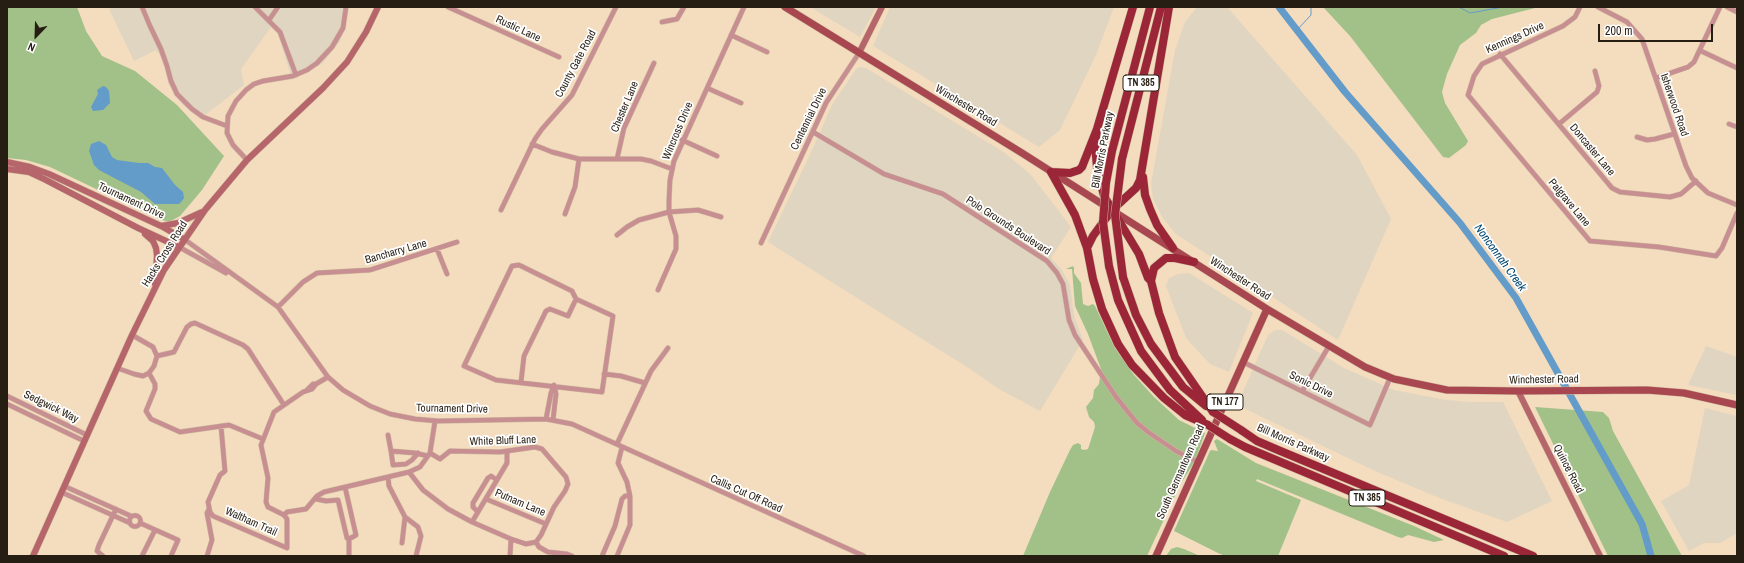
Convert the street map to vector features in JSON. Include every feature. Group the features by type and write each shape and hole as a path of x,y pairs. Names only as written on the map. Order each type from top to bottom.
{"highway":[{"path":"1051,172 1070,173 1079,170 1082,167 1097,128 1133,7"},
{"name":"Bill Morris Parkway","path":"1150,7 1112,151 1106,183 1103,222 1109,266 1118,300 1141,351 1170,390 1188,408 1208,425 1230,439 1245,447 1504,556"},
{"name":"Bill Morris Parkway","path":"1162,7 1122,159 1115,215 1122,277 1136,315 1150,344 1183,387 1213,412 1257,441 1533,556"},
{"path":"1087,248 1092,236 1112,210 1136,188 1140,180 1169,7"},
{"path":"1097,128 1095,146 1097,167 1104,196 1139,254 1151,282 1159,313 1175,357 1213,412"},
{"path":"1142,165 1143,183 1150,209 1157,225 1173,248"},
{"path":"1051,172 1076,215 1087,248 1093,279 1102,309 1118,344 1132,365 1164,398 1185,416 1208,425"},
{"path":"1151,282 1154,268 1166,258 1175,258 1194,262"}],"main road":[{"name":"Hacks Cross Road","path":"33,556 132,335 155,287 184,239 205,210 247,160 323,88 347,62 366,32 378,7"},
{"name":"Winchester Road","path":"785,7 1173,248 1267,309 1364,367 1390,378 1422,386 1447,390 1518,392 1604,389 1647,390 1680,393 1737,404"},
{"name":"Centennial Drive","path":"859,53 882,7"},
{"name":"Tournament Drive","path":"7,162 30,167 49,174 161,226 184,239"},
{"name":"Tournament Drive","path":"7,169 29,172 141,230 179,247"},
{"path":"161,226 188,219 205,210"},
{"path":"141,230 153,241 156,248 157,256 155,287"},
{"name":"South Germantown Road","path":"1156,556 1267,309"},
{"name":"Quince Road","path":"1518,392 1600,556"}],"street":[{"path":"142,7 168,66 170,81 177,94 192,109 203,117 227,126"},
{"path":"255,7 280,32 296,75"},
{"path":"269,20 278,7"},
{"path":"247,160 232,146 226,133 232,107 246,90 263,80 296,75 317,63 332,47 343,28 346,7"},
{"name":"Rustic Lane","path":"448,7 559,57"},
{"name":"County Gate Road","path":"502,210 532,144 542,129 572,95 616,7"},
{"path":"662,22 677,19 684,7"},
{"name":"Wincross Drive","path":"658,290 676,249 676,236 670,212 669,192 672,169 682,140 744,7"},
{"name":"Kennings Drive","path":"1468,96 1474,76 1480,66 1500,54 1563,26 1575,17 1580,7"},
{"name":"Isherwood Road","path":"1598,7 1623,19 1638,33 1656,78 1686,166 1696,182 1712,195 1737,205"},
{"path":"1656,78 1689,66 1696,60 1720,7"},
{"path":"1726,7 1737,12"},
{"path":"731,35 767,52"},
{"path":"1701,51 1737,68"},
{"name":"Centennial Drive","path":"761,243 826,103 859,53"},
{"name":"Doncaster Lane","path":"1500,54 1606,182 1616,191 1673,196 1680,194 1696,182"},
{"name":"Chester Lane","path":"617,159 624,128 654,63"},
{"path":"1558,124 1597,92 1599,86 1595,70"},
{"path":"707,88 741,103"},
{"name":"Palgrave Lane","path":"1468,96 1590,241 1659,247 1716,256 1722,248 1737,213"},
{"path":"1729,124 1737,128"},
{"name":"Polo Grounds Boulevard","path":"813,132 890,177 926,187 943,194 1046,261 1057,273 1063,284 1069,320 1075,336 1116,398 1137,423 1148,432 1176,451 1198,462"},
{"path":"1637,137 1655,140 1674,134"},
{"path":"682,140 717,156"},
{"path":"532,144 557,154 579,159 647,160 672,169"},
{"path":"565,214 575,187 579,159"},
{"path":"618,235 638,220 670,212 698,210 721,217"},
{"name":"Tournament Drive","path":"184,239 278,307 328,377 354,398 379,410 401,417 435,420 546,419 579,426"},
{"name":"Bancharry Lane","path":"278,307 303,282 317,273 370,270 458,242"},
{"name":"Tournament Drive","path":"179,247 237,278"},
{"path":"437,249 447,274"},
{"path":"519,265 572,291 576,299 613,316 602,392 554,385 496,380 464,366 512,266 519,265"},
{"path":"521,382 524,356 546,311 550,309 568,316 576,299"},
{"path":"157,356 174,352 188,327 195,323 243,345 248,349 284,405"},
{"path":"117,368 140,376 149,373 154,366 157,356 153,347 132,335"},
{"path":"1303,390 1329,346"},
{"path":"617,556 630,525 630,496 627,482 618,463 619,445 651,371 668,348"},
{"name":"Sonic Drive","path":"1243,362 1303,390 1370,425 1390,378"},
{"path":"149,373 155,384 155,389 146,411 151,419 180,432 229,425 263,439"},
{"path":"604,374 621,376 645,383"},
{"path":"328,377 316,384 312,389 307,390 274,412 261,445 268,478 266,502 268,507 284,515 287,512 306,509 324,492 409,472 420,467 429,455 435,420"},
{"path":"546,419 554,385"},
{"path":"552,420 556,394 554,385"},
{"name":"Sedgwick Way","path":"7,396 87,435"},
{"name":"Sedgwick Way","path":"7,404 84,441"},
{"path":"207,556 212,540 206,512 209,510 208,502 220,475 225,471 221,426"},
{"name":"Callis Cut Off Road","path":"579,426 864,556"},
{"path":"388,435 393,465 397,466 412,460 418,453"},
{"name":"White Bluff Lane","path":"429,455 440,459 450,451 507,451 535,446 544,451 566,477 567,488 554,507 536,542"},
{"path":"391,451 395,450 429,455"},
{"path":"472,522 507,463 507,451"},
{"path":"409,472 424,490 448,509 472,522 526,544 536,542 539,547 548,552 563,553 572,556"},
{"path":"478,512 473,508 473,503 488,478 491,476 497,480"},
{"path":"388,477 389,486 405,517 418,527 422,536 416,556"},
{"path":"64,486 131,516 138,516 141,519 140,523"},
{"path":"345,487 356,535 349,539"},
{"path":"61,492 134,526 140,523"},
{"path":"77,500 80,493"},
{"path":"602,556 615,526 622,499 625,496 630,496"},
{"path":"316,499 326,502 338,500 347,538 349,539 349,556"},
{"name":"Putnam Lane","path":"486,499 546,524"},
{"path":"99,509 102,503"},
{"path":"103,556 97,551 116,509"},
{"name":"Waltham Trail","path":"209,510 213,516 287,548 287,519 284,515"},
{"path":"130,523 131,516"},
{"path":"402,543 405,517"},
{"path":"140,523 178,540 171,556"},
{"path":"142,556 155,530"},
{"path":"510,556 511,539"}],"shaded area":[{"path":"113,7 349,7 341,40 322,64 292,79 277,31 271,27 241,69 244,85 200,119 181,103 168,83 163,60 156,50 134,61 109,9"},
{"path":"810,7 876,7 860,37"},
{"path":"890,7 1114,7 1096,55 1060,130 1039,147 873,46"},
{"path":"1197,7 1227,7 1357,155 1391,219 1338,340 1176,234 1162,217 1153,199 1151,184 1175,50 1185,22"},
{"path":"859,67 866,68 1005,153 1031,175 1071,227 1051,258 1062,270 1070,285 1074,316 1083,340 1040,411 999,389 970,369 768,242 832,105 856,69"},
{"path":"1189,273 1253,313 1229,372 1210,364 1186,338 1166,286 1169,278 1178,274"},
{"path":"1275,330 1282,330 1344,368 1394,390 1446,400 1503,402 1552,501 1507,522 1442,499 1375,471 1237,405 1268,335"},
{"path":"1706,346 1737,357 1737,395 1688,385"},
{"path":"1705,408 1737,416 1737,533 1720,543 1704,543 1689,551 1661,501 1689,485"}],"green space":[{"path":"7,7 77,7 86,31 102,56 135,71 177,105 224,156 202,190 180,216 169,222 159,219 50,167 26,160 7,158"},
{"path":"1323,7 1539,7 1492,19 1481,25 1476,33 1460,45 1447,74 1442,92 1445,103 1468,141 1466,145 1449,158 1443,157 1350,36"},
{"path":"1073,266 1074,273 1081,283 1083,304 1088,306 1093,304 1095,306 1115,348 1134,375 1154,397 1179,420 1205,433 1195,461 1180,485 1147,556 1023,556 1050,492 1070,450 1073,445 1078,443 1081,445 1081,449 1088,449 1095,427 1094,422 1089,417 1086,407 1093,398 1094,390 1099,384 1101,369 1088,334 1075,306 1072,269 1066,269"},
{"path":"1535,407 1603,412 1609,418 1613,431 1682,556 1608,556"},
{"path":"1217,439 1256,463 1414,526 1444,540 1434,542 1408,535 1402,538 1398,537 1257,479 1256,481 1301,500 1278,556 1225,556 1218,553 1174,531 1210,451 1218,451 1214,441"},
{"path":"1177,547 1200,556 1166,556 1171,549"}],"water":[{"path":"103,86 109,91 110,103 103,110 93,111 91,107 98,94 97,90"},
{"path":"99,141 106,145 112,157 117,160 148,163 155,167 162,168 175,185 183,192 184,198 182,201 179,204 155,204 141,192 99,170 94,165 89,151 91,144"}],"waterway":[{"name":"Nonconnah Creek","path":"1279,7 1345,92 1460,223 1516,298 1642,524 1651,556"},
{"path":"1297,30 1311,15 1311,7"},
{"path":"1459,7 1470,13 1503,7"}]}
